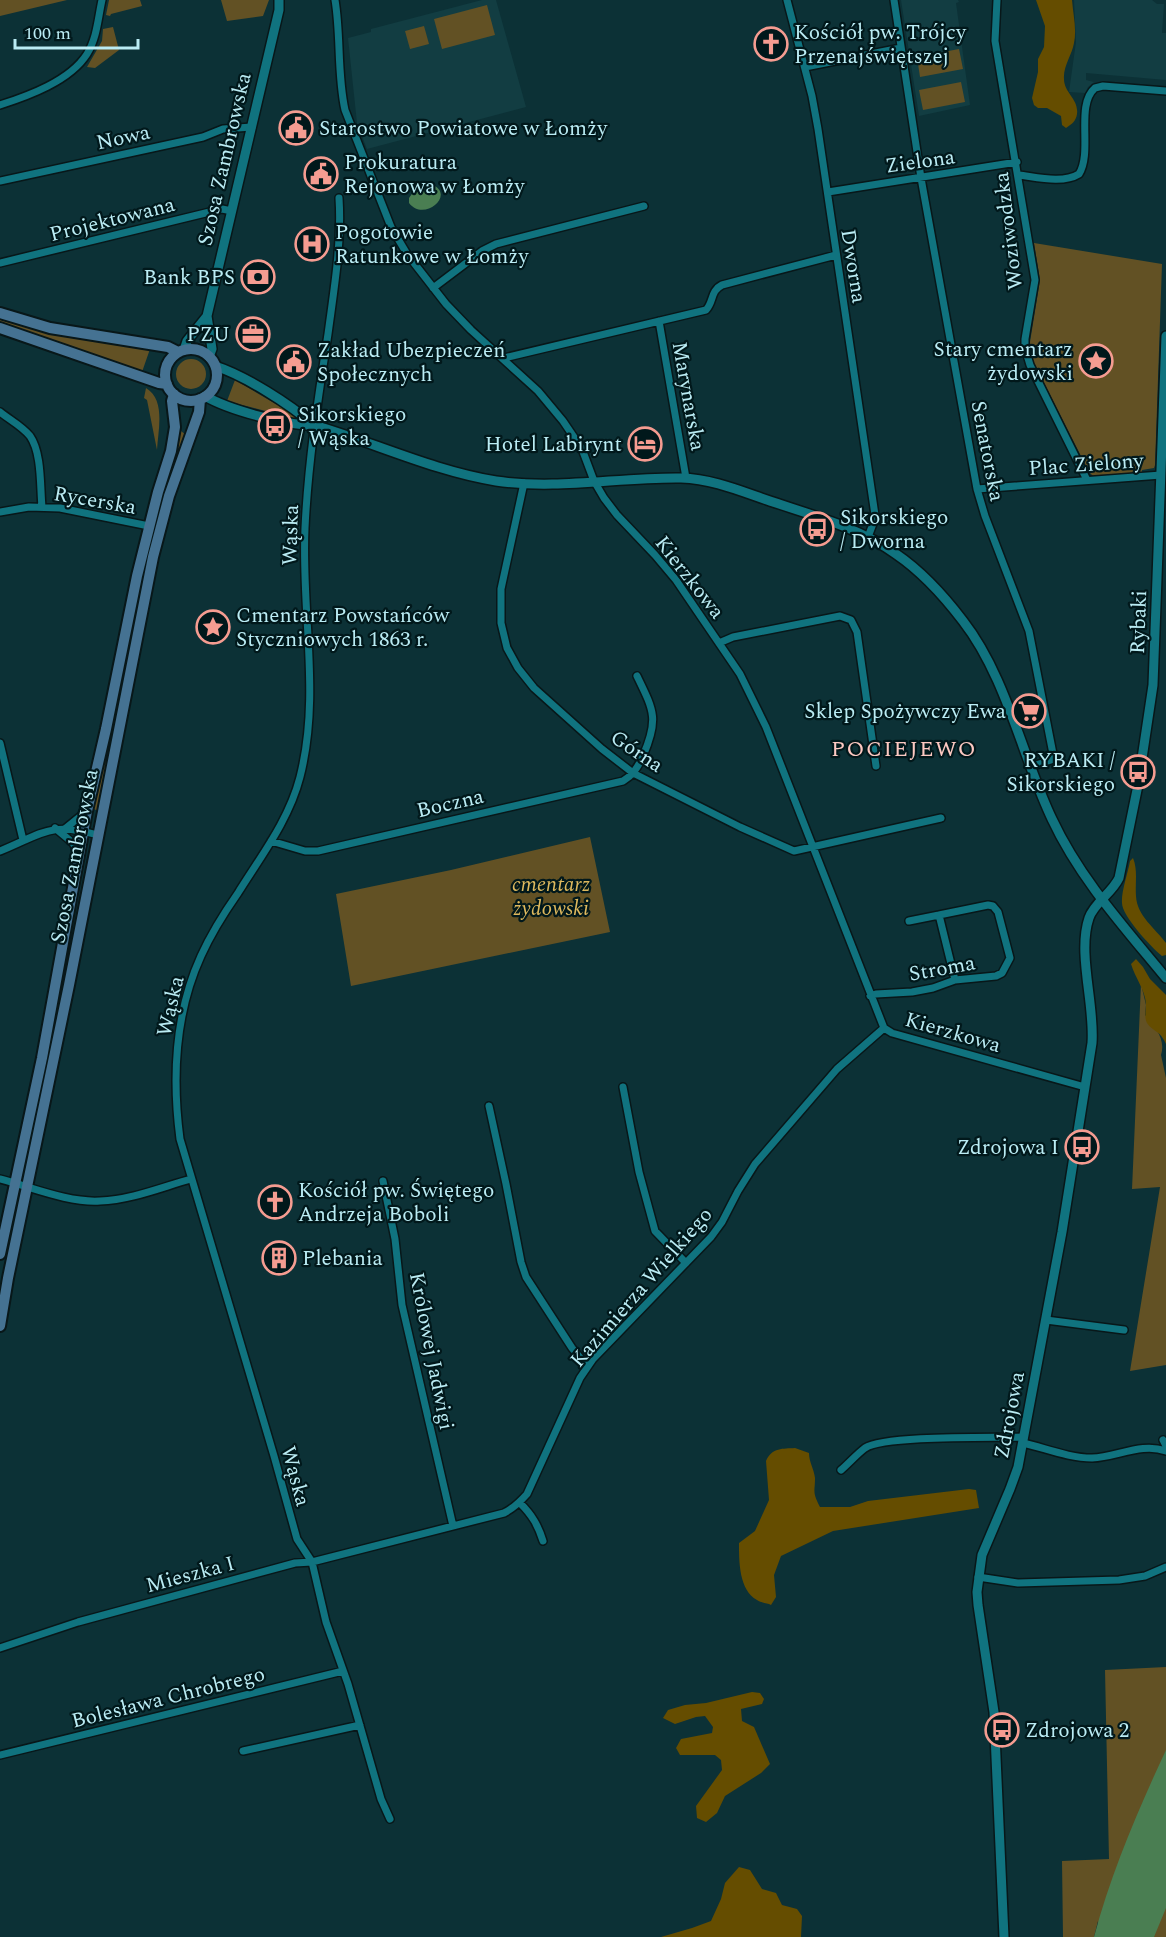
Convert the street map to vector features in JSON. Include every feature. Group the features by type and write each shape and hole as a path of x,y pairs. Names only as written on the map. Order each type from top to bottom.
{"main road":[{"path":"0,313 50,328 198,350 215,360 216,383 203,398 189,400 173,398 163,384 0,328"},
{"path":"163,384 167,366 173,356 183,348"},
{"name":"Szosa Zambrowska","path":"0,1254 42,1058 87,811 149,526 171,451 175,427 173,398"},
{"name":"Szosa Zambrowska","path":"0,1326 158,534 203,398"},
{"path":"175,427 183,427 191,431"},
{"path":"64,932 69,937 78,934"}],"street":[{"path":"0,105 38,92 81,62 95,34 102,0"},
{"name":"Szosa Zambrowska","path":"183,348 207,316 282,0"},
{"name":"Kierzkowa","path":"335,0 345,110 390,227 433,288 471,330 538,391 574,436 582,449 594,481 617,515 676,580 740,674 754,700 884,1028 892,1033 1085,1087"},
{"name":"Dworna","path":"787,0 812,96 828,192 875,515 868,537"},
{"name":"Senatorska","path":"894,0 921,178 977,489 1029,632 1054,759 1030,767"},
{"name":"Woziwodzka","path":"997,0 995,41 1035,280 1025,348 1030,365 1087,480"},
{"path":"805,67 901,48"},
{"path":"1019,175 1070,178 1079,174 1083,161 1087,99 1095,88 1103,86 1166,91"},
{"name":"Nowa","path":"0,181 203,137 224,129 252,128"},
{"name":"Zielona","path":"828,192 1017,162"},
{"name":"Wąska","path":"339,198 338,250 314,425 305,528 310,672 309,723 305,754 295,793 271,841 211,935 198,963 188,992 180,1029 175,1087 180,1139 294,1530 312,1562 326,1622 360,1725 381,1799 390,1819"},
{"path":"433,288 482,251 496,244 644,206"},
{"name":"Projektowana","path":"0,263 222,209 232,211"},
{"name":"Marynarska","path":"504,360 508,357 706,310 713,293 722,285 836,255"},
{"name":"Szosa Zambrowska","path":"207,316 215,360"},
{"name":"Marynarska","path":"659,321 687,478"},
{"name":"Rybaki","path":"1103,900 1115,886 1122,868 1151,710 1166,336"},
{"path":"215,360 296,409 314,425"},
{"path":"203,398 298,425 314,425 468,475 498,481 524,483 687,478 709,481 801,510 868,537 897,554 946,601 980,645 1051,818 1065,844 1087,879 1166,978"},
{"path":"199,412 217,403"},
{"path":"0,412 32,438 39,461 42,507"},
{"name":"Plac Zielony","path":"977,489 1161,476"},
{"name":"Górna","path":"524,483 501,589 501,623 507,648 518,668 534,688 633,773 786,849 798,851 941,818"},
{"name":"Rycerska","path":"0,512 29,507 60,508 149,526"},
{"path":"719,643 733,637 840,616 851,620 857,632 876,766"},
{"path":"633,773 650,740 654,726 651,707 637,676"},
{"path":"0,743 23,840"},
{"name":"Boczna","path":"271,841 305,851 318,851 618,783 633,773"},
{"path":"66,828 87,811"},
{"path":"0,851 55,828 98,835"},
{"path":"55,828 73,843 79,854"},
{"name":"Zdrojowa","path":"1004,1937 995,1720 978,1605 978,1577 981,1555 1015,1478 1024,1440 1062,1232 1093,1035 1085,935 1090,915 1103,900"},
{"name":"Stroma","path":"870,996 922,990 955,980 999,975 1004,970 1010,958 998,912 993,906 988,905 939,915"},
{"path":"909,921 939,915 955,980"},
{"name":"Kazimierza Wielkiego","path":"520,1503 533,1481 587,1366 722,1222 755,1164 837,1069 884,1028"},
{"path":"623,1087 639,1172 655,1231 686,1263"},
{"path":"489,1106 517,1245 526,1277 572,1348 587,1366"},
{"path":"0,1179 80,1200 100,1202 124,1198 191,1179"},
{"name":"Królowej Jadwigi","path":"383,1182 395,1239 402,1305 453,1526"},
{"path":"1046,1320 1124,1330"},
{"path":"841,1470 865,1448 881,1443 915,1440 1024,1440 1076,1456 1094,1458 1155,1447 1166,1451"},
{"path":"312,1562 504,1513 520,1503 537,1523 543,1541"},
{"name":"Mieszka I","path":"0,1648 78,1622 295,1563 312,1562"},
{"path":"978,1577 1018,1583 1119,1580 1145,1576 1166,1567"},
{"name":"Bolesława Chrobrego","path":"0,1755 343,1671"},
{"path":"243,1751 360,1725"}],"shaded area":[{"path":"482,0 496,0 526,107 367,149 357,123 348,38 371,32 371,29"},
{"path":"901,0 958,0 959,2 956,3 970,105 919,116"},
{"path":"1036,0 1072,0 1075,38 1064,79 1066,88 1076,104 1077,114 1076,119 1066,128 1062,125 1061,116 1047,108 1038,108 1034,105 1032,98 1038,72 1038,59 1044,47 1045,26"},
{"path":"1074,0 1152,0 1157,4 1164,4 1162,33 1166,33 1166,80 1086,73 1086,80 1094,82 1085,93 1069,92 1076,42"},
{"path":"426,183 436,187 440,192 440,198 437,204 423,210 409,203 409,198 419,184"},
{"path":"1133,858 1137,903 1143,916 1166,943 1166,955 1162,956 1145,939 1123,909 1124,888 1130,861"},
{"path":"1136,959 1150,979 1166,995 1166,1044 1146,1021 1145,999 1131,964"},
{"path":"795,1448 809,1453 815,1478 815,1495 820,1507 850,1507 868,1501 969,1489 976,1490 979,1508 833,1531 781,1556 774,1575 776,1597 771,1605 751,1595 743,1583 739,1543 755,1531 769,1500 766,1461 768,1456 778,1450"},
{"path":"752,1692 760,1693 764,1699 762,1704 741,1709 742,1721 754,1727 770,1764 761,1773 725,1796 717,1813 706,1822 697,1818 696,1806 722,1770 721,1760 715,1755 680,1755 676,1748 681,1739 712,1733 713,1727 705,1716 675,1724 663,1718 668,1710 685,1705 706,1703"},
{"path":"1166,1750 1166,1908 1154,1937 1094,1937 1108,1889 1126,1842"},
{"path":"739,1867 750,1870 762,1889 776,1893 782,1905 797,1909 802,1916 801,1937 661,1937 711,1921 725,1883"}],"green space":[{"path":"0,0 67,0 0,16"},
{"path":"109,0 140,0 142,6 110,16 106,15"},
{"path":"221,0 269,0 263,16 227,21"},
{"path":"487,5 495,35 442,49 434,19"},
{"path":"424,26 429,44 410,49 405,31"},
{"path":"113,27 119,50 95,68 87,67 102,41 103,29"},
{"path":"959,49 963,69 920,77 917,57"},
{"path":"961,82 965,102 923,110 919,90"},
{"name":"Stary cmentarz żydowski","path":"1034,243 1162,264 1154,468 1142,470 1142,472 1093,476 1089,472 1032,359 1030,342 1040,280"},
{"path":"0,317 47,332 150,349 142,372 0,323"},
{"path":"191,359 202,363 206,374 202,385 191,389 180,385 176,374 180,363"},
{"path":"235,380 305,421 227,401"},
{"path":"146,388 152,393 159,408 157,450 147,400 144,398"},
{"path":"181,431 186,435 159,512 98,811 94,809 143,567 178,433"},
{"name":"cmentarz żydowski","path":"590,837 610,932 351,986 336,894"},
{"path":"1141,984 1146,1005 1145,1015 1161,1038 1161,1055 1166,1078 1166,1365 1130,1371 1160,1187 1132,1189"},
{"path":"1166,1667 1166,1751 1133,1827 1166,1762 1166,1937 1100,1937 1098,1921 1094,1937 1063,1937 1062,1861 1109,1859 1105,1670"}],"place":[{"name":"Kościół pw. Trójcy Przenajświętszej","path":"771,44"},
{"name":"Starostwo Powiatowe w Łomży","path":"296,128"},
{"name":"Prokuratura Rejonowa w Łomży","path":"321,174"},
{"name":"Pogotowie Ratunkowe w Łomży","path":"312,244"},
{"name":"Bank BPS","path":"258,277"},
{"name":"PZU","path":"253,334"},
{"name":"Stary cmentarz żydowski","path":"1096,361"},
{"name":"Zakład Ubezpieczeń Społecznych","path":"294,362"},
{"name":"Sikorskiego / Wąska","path":"275,426"},
{"name":"Hotel Labirynt","path":"645,444"},
{"name":"Sikorskiego / Dworna","path":"817,529"},
{"name":"Cmentarz Powstańców Styczniowych 1863 r.","path":"213,627"},
{"name":"Sklep Spożywczy Ewa","path":"1029,711"},
{"name":"RYBAKI / Sikorskiego","path":"1138,772"},
{"name":"Zdrojowa I","path":"1082,1147"},
{"name":"Kościół pw. Świętego Andrzeja Boboli","path":"275,1202"},
{"name":"Plebania","path":"279,1258"},
{"name":"Zdrojowa 2","path":"1002,1730"}],"district":[{"name":"POCIEJEWO","path":"904,748"}]}
